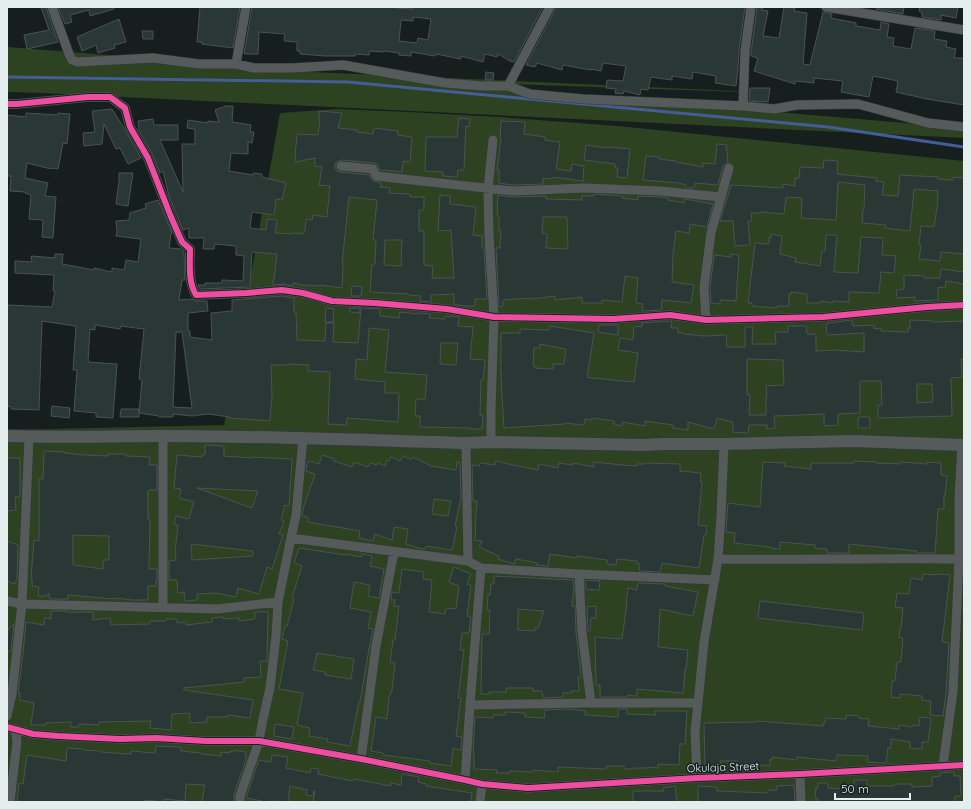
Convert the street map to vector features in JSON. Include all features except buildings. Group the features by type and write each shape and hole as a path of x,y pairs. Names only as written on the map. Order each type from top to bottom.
{"street":[{"path":"52,7 69,54 72,60 78,62 153,58 199,64 236,64 254,68 292,68 343,65 445,83 508,86 530,94 583,99 743,106 774,110 797,105 858,104 928,123 964,126"},
{"path":"236,64 246,7"},
{"path":"508,86 550,7"},
{"path":"743,106 745,51 751,7"},
{"path":"826,7 964,30"},
{"path":"7,104 88,97 110,97 125,108 130,127 148,158 182,242 190,249 192,290 196,295 282,290 302,293 332,301 447,309 494,317 613,319 670,315 706,320 823,317 964,305"},
{"path":"491,442 494,317 488,189 493,140"},
{"path":"341,166 373,169 376,176 512,191 585,188 626,189 721,197"},
{"path":"706,320 704,288 711,233 730,168"},
{"path":"7,436 163,436 303,438 466,443 491,442 645,445 853,441 963,445 959,497 959,559 953,692 943,765"},
{"path":"163,436 163,608"},
{"path":"7,716 12,694 22,604 29,437"},
{"path":"240,802 240,796 259,741 270,688 278,602 296,516 303,438"},
{"path":"466,443 468,561"},
{"path":"696,778 695,732 704,642 718,559 724,444"},
{"path":"291,538 468,561 481,568 715,580"},
{"path":"361,759 376,646 394,552"},
{"path":"718,559 959,559"},
{"path":"466,780 470,705 481,568"},
{"path":"579,574 582,632 591,703"},
{"path":"7,601 22,604 218,609 278,602"},
{"path":"470,705 698,703"},
{"path":"10,802 17,741 11,728"},
{"name":"Okulaja Street","path":"11,728 33,734 81,737 259,741 361,759 482,784 528,788 964,765"},
{"path":"800,774 801,802"},
{"path":"480,802 482,784"}],"green space":[{"path":"7,47 312,72 803,94 416,81 964,128 964,138 7,92"},
{"path":"337,109 499,117 618,126 964,161 964,802 7,802 7,430 224,425 280,113"}],"waterway":[{"path":"7,77 348,82 828,127 964,147"}],"cycle path":[{"path":"7,104 88,97 110,97 125,108 130,127 148,158 182,242 190,249 191,279 193,290 196,295 282,290 303,293 332,301 447,309 494,317 613,319 670,315 706,320 823,317 964,305"},
{"path":"7,727 33,734 58,736 120,739 156,738 206,741 259,741 361,759 482,784 528,788 964,765"}]}
